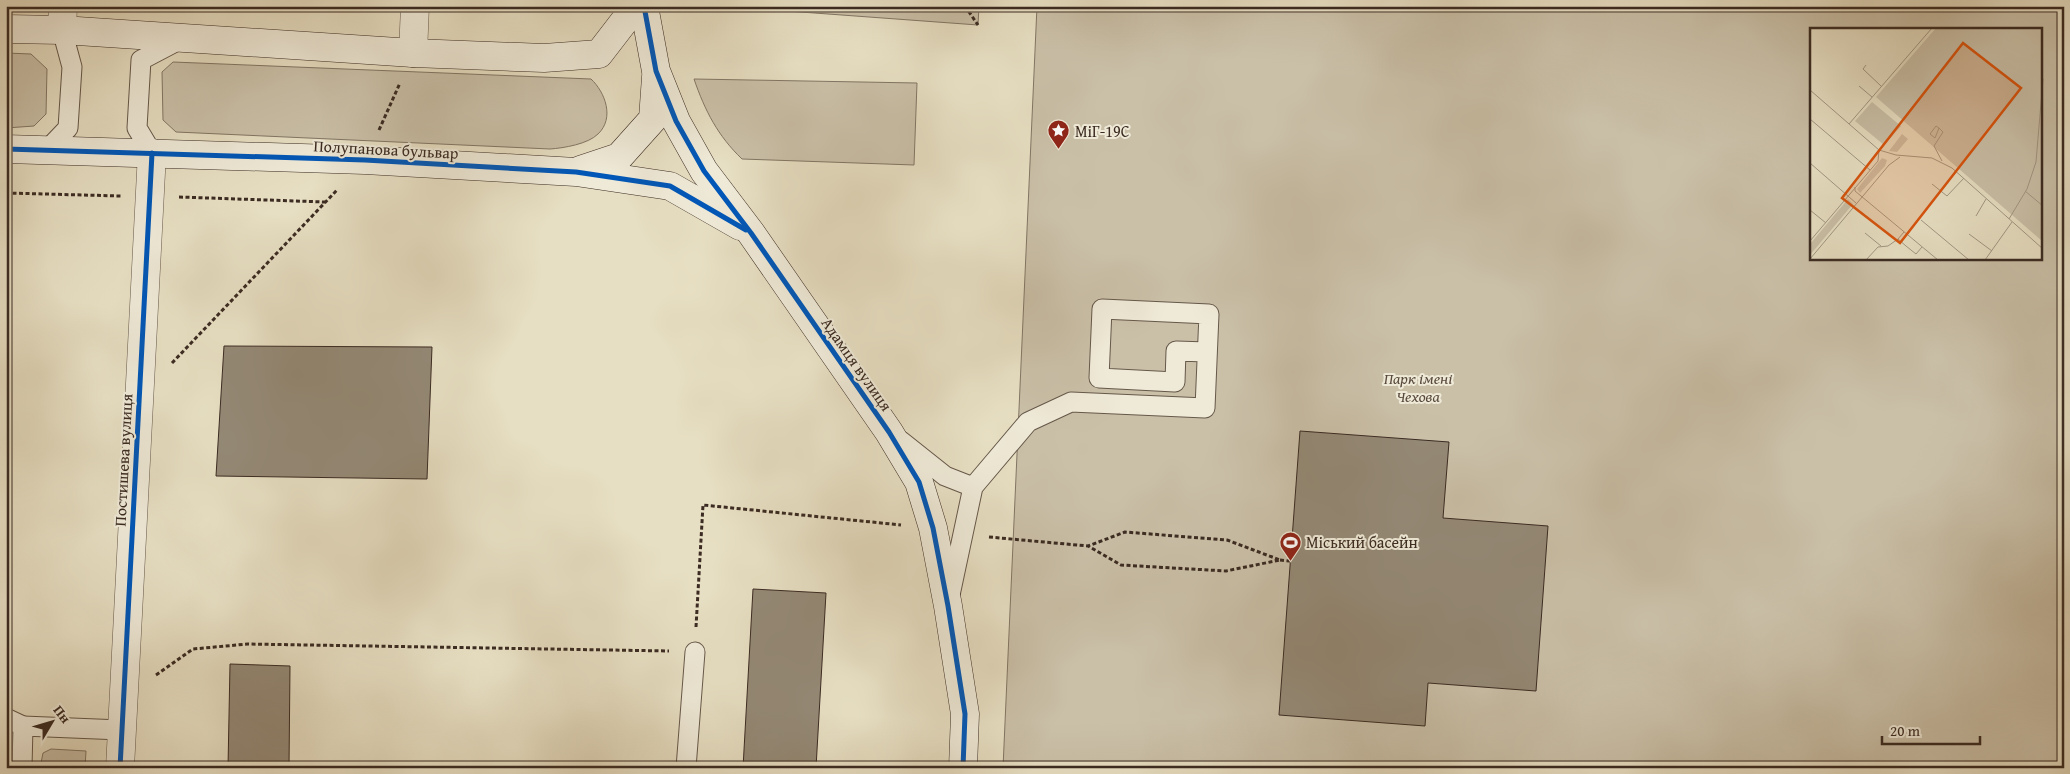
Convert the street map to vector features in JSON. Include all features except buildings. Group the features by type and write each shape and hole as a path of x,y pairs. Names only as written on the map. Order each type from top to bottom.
{"street":[{"path":"413,53 415,6"},
{"path":"6,29 62,18 182,39 413,53 544,58 599,54 636,6"},
{"name":"Адамця вулиця","path":"644,6 656,71 676,121 704,171 751,233 889,432 919,482 933,528 948,606 965,714 963,768"},
{"path":"576,172 619,157 653,119 656,71"},
{"name":"Полупанова бульвар","path":"6,149 365,160 576,172 670,186 751,233"},
{"name":"Постишева вулиця","path":"120,768 152,153"}],"lane":[{"path":"47,150 68,128 72,67 62,18"},
{"path":"152,153 137,128 140,60 182,39"},
{"path":"948,606 973,487 1028,422 1072,402 1204,408 1207,352 1209,314 1102,310 1099,378 1175,382 1176,351 1207,352"},
{"path":"889,432 945,476 973,487"},
{"path":"686,768 695,652"},
{"path":"22,768 15,722 121,730"}],"path":[{"path":"965,6 978,25"},
{"path":"139,397 365,160 413,53"},
{"path":"123,698 192,649 248,644 695,652 703,505 933,528"},
{"path":"1088,546 1125,532 1227,540 1280,560 1290,561"},
{"path":"962,534 1088,546 1121,566 1226,572 1280,560"}],"green space":[{"path":"719,6 979,6 978,25"},
{"name":"Парк імені Чехова","path":"1037,6 2064,6 2064,768 1003,768"},
{"path":"6,53 31,54 47,69 46,114 34,126 6,128"},
{"path":"173,62 591,79 604,98 607,113 603,128 594,137 582,143 550,149 176,132 163,120 162,72"},
{"path":"694,79 917,83 914,165 742,159 733,150 713,122"},
{"path":"51,749 86,751 85,768 40,768 43,753"}],"cycle path":[{"path":"644,6 656,71 676,121 704,171 751,233 889,432 919,482 933,528 948,606 965,714 963,768"},
{"path":"6,149 365,160 576,172 670,186 746,230"},
{"path":"120,768 152,153"}],"place":[{"name":"МіГ-19С","path":"1059,150"},
{"name":"Міський басейн","path":"1290,561"}]}
